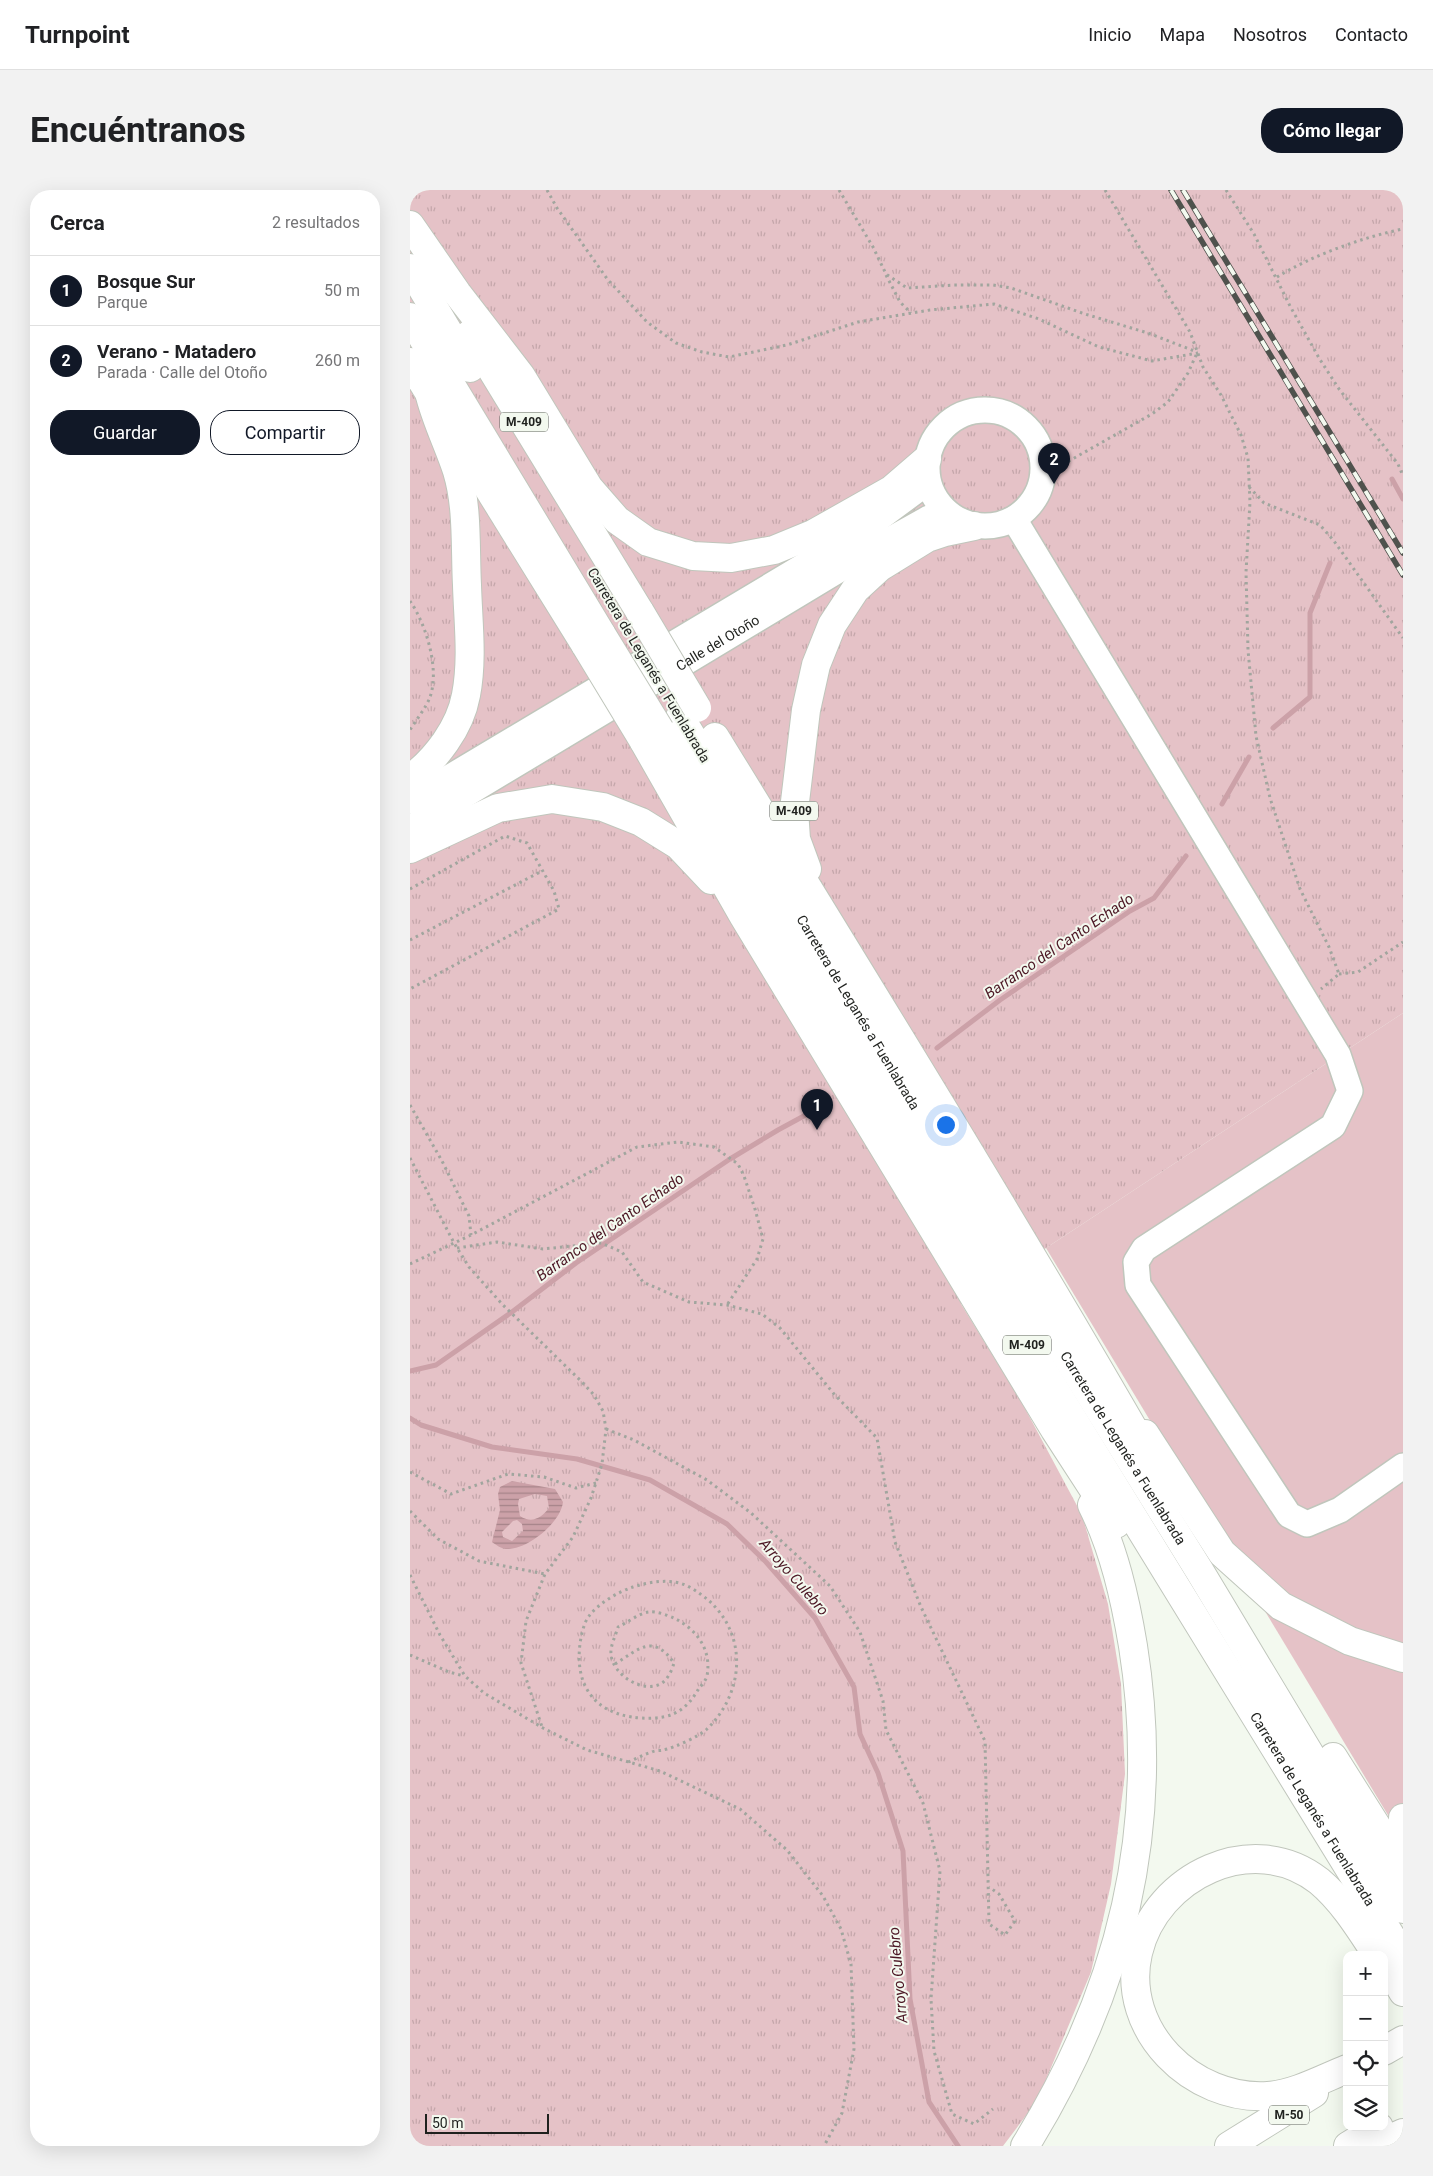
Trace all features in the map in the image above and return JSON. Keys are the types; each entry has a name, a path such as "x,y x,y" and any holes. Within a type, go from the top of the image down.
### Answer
{"highway":[{"name":"M-409","path":"410,225 457,293 521,376 589,488 616,520 648,542 702,557 731,558 774,550 813,534 927,470"},
{"name":"M-409","path":"410,230 463,322 613,629"},
{"name":"Carretera de Leganés a Fuenlabrada","path":"410,268 613,629 670,724 1199,1570 1403,1908"},
{"name":"M-409","path":"410,317 613,629 670,724 962,1139"},
{"name":"M-409","path":"410,362 430,396 613,629"},
{"name":"M-409","path":"410,778 438,754 458,720 466,696 470,664 463,503 457,472 438,425 430,396"},
{"name":"M-409","path":"963,522 945,532 928,538 880,567 855,590 832,625 816,664 806,710 794,810 796,839 804,864 962,1139 1068,1314 1212,1563 1403,1868"},
{"name":"M-409","path":"670,724 744,917 1055,1430 1260,1752 1380,1951"},
{"name":"Carretera de Leganés a Fuenlabrada","path":"670,724 825,1003 1023,1338 1403,1956"},
{"name":"M-409","path":"410,849 498,808 552,799 603,807 642,822 678,845 744,917"},
{"path":"1068,1314 1222,1553 1281,1606 1350,1641 1403,1658"},
{"path":"1025,2146 1065,2078 1082,2042 1118,1944 1136,1852 1143,1756 1135,1661 1128,1612 1114,1559 1094,1509 1055,1430"},
{"path":"1403,1818 1403,1829"},
{"path":"1343,2072 1269,2096 1234,2093 1203,2083 1176,2065 1155,2041 1148,2027 1138,1995 1138,1954 1150,1922 1159,1906 1182,1883 1212,1867 1234,1861 1258,1860 1288,1865 1318,1881 1353,1918 1374,1951"},
{"path":"1388,1965 1403,1993"},
{"path":"1388,1971 1403,1993"},
{"path":"1388,2049 1403,2040"},
{"path":"1388,2062 1403,2054"},
{"path":"1230,2146 1343,2074"},
{"name":"M-50","path":"1230,2146 1343,2086"},
{"path":"1348,2146 1393,2130"},
{"path":"1374,2146 1393,2130"}],"street":[{"path":"987,409 1008,414 1020,421 1036,440 1043,468 1037,495 1014,519 992,526 963,522 936,501 927,470 941,430 962,414 987,409"},
{"name":"Calle del Otoño","path":"410,801 859,533 927,470"},
{"name":"Calle del Otoño","path":"410,828 870,551 929,518 963,522"},
{"path":"1014,519 1338,1055 1350,1091 1333,1126 1144,1249 1136,1262 1138,1285 1289,1515 1307,1524 1340,1510 1403,1466"}],"path":[{"path":"547,190 557,208 608,280 646,322 676,344 729,357 787,346 858,322 911,313 994,304 1039,319 1099,347 1152,361 1198,353"},
{"path":"839,190 873,247 900,302 911,313"},
{"path":"1105,190 1190,332 1203,367 1221,395 1241,435 1248,458 1249,487 1246,572 1248,650 1256,736 1270,798 1300,889 1329,947 1339,974"},
{"path":"1226,190 1254,234 1290,306 1319,358 1339,388 1398,464 1403,476"},
{"path":"1277,277 1293,267 1350,244 1403,229"},
{"path":"886,274 907,288 964,285 993,285 1011,288 1085,314 1148,333 1198,353"},
{"path":"1043,468 1068,461 1152,414 1168,402 1188,373 1198,353"},
{"path":"1249,487 1264,503 1320,525 1334,541 1403,638"},
{"path":"410,600 416,610 430,646 433,676 430,697 410,730"},
{"path":"410,889 505,836 527,843 554,892 558,909 410,988"},
{"path":"410,940 542,871"},
{"path":"1306,1002 1339,974 1358,972 1403,942"},
{"path":"410,1106 442,1161 469,1216 471,1235"},
{"path":"410,1264 471,1235 637,1147 678,1142 714,1147 738,1164 755,1209 763,1239 757,1259 727,1305"},
{"path":"410,1158 454,1243 469,1267 502,1304 594,1395 602,1411 606,1429 597,1481 591,1498 572,1537 545,1574 526,1621 521,1663 543,1728"},
{"path":"457,1248 497,1242 543,1249 600,1243 622,1252 644,1282 689,1302 727,1305 762,1314 780,1328 834,1394 877,1438 894,1542 921,1607 985,1741 989,1924 1004,1935 1015,1922 999,1894 989,1887"},
{"path":"606,1429 634,1440 707,1480 751,1513 830,1586 860,1632 883,1701 886,1730 923,1803 940,1871 931,1999 934,2051 943,2088 952,2114 974,2124 993,2108"},
{"path":"410,1472 451,1494 508,1474 544,1477 576,1488 597,1481"},
{"path":"410,1511 438,1539 479,1560 545,1574"},
{"path":"410,1575 440,1635 465,1676 484,1693 543,1728 587,1750 660,1771 740,1809 787,1850 823,1896 841,1929 851,1964 854,2049 842,2113 824,2146"},
{"path":"615,1664 649,1645 655,1645 667,1654 674,1663 671,1672 662,1683 650,1686 634,1683 619,1674 615,1664 611,1654 618,1627 648,1612 668,1615 695,1631 704,1644 707,1677 692,1701 672,1714 642,1718 618,1715 604,1709 588,1694 580,1673 578,1659 581,1637 589,1616 610,1598 632,1587 658,1581 676,1582 696,1590 717,1608 732,1629 737,1660 731,1698 721,1713 706,1730 697,1736 665,1750 654,1751 628,1762"},
{"path":"410,1655 449,1672 465,1676"}],"green space":[{"path":"410,190 1403,190 1403,1013 961,1304 1021,1401 1082,1515 1108,1604 1121,1684 1125,1774 1111,1884 1091,1972 1037,2101 1003,2146 410,2146"},
{"path":"1403,1013 1403,1840 1046,1248"}],"shaded area":[{"path":"512,1481 555,1489 563,1502 561,1510 550,1526 533,1540 515,1548 506,1549 497,1546 492,1542 500,1510 498,1494 500,1487","holes":["535,1494 547,1496 549,1508 543,1515 536,1519 528,1520 520,1516 519,1499","517,1520 522,1524 523,1531 512,1541 503,1537 502,1532 513,1521"]}],"waterway":[{"name":"Barranco del Canto Echado","path":"1392,479 1403,499"},
{"name":"Barranco del Canto Echado","path":"1273,728 1310,697 1310,613 1330,563"},
{"name":"Barranco del Canto Echado","path":"1222,804 1249,757"},
{"name":"Barranco del Canto Echado","path":"937,1048 1000,1000 1130,911 1154,898 1186,856"},
{"name":"Barranco del Canto Echado","path":"410,1371 436,1365 512,1312 576,1263 730,1159 826,1104"},
{"name":"Arroyo Culebro","path":"410,1418 421,1425 492,1447 577,1459 650,1480 727,1524 766,1562 815,1618 854,1687 860,1734 878,1773 903,1851 910,1999 929,2102 958,2146"}],"railway":[{"path":"1171,190 1403,575"},
{"path":"1183,190 1403,553"}],"place":[{"name":"Verano - Matadero","path":"1054,484"},
{"name":"Bosque Sur","path":"817,1130"}]}
